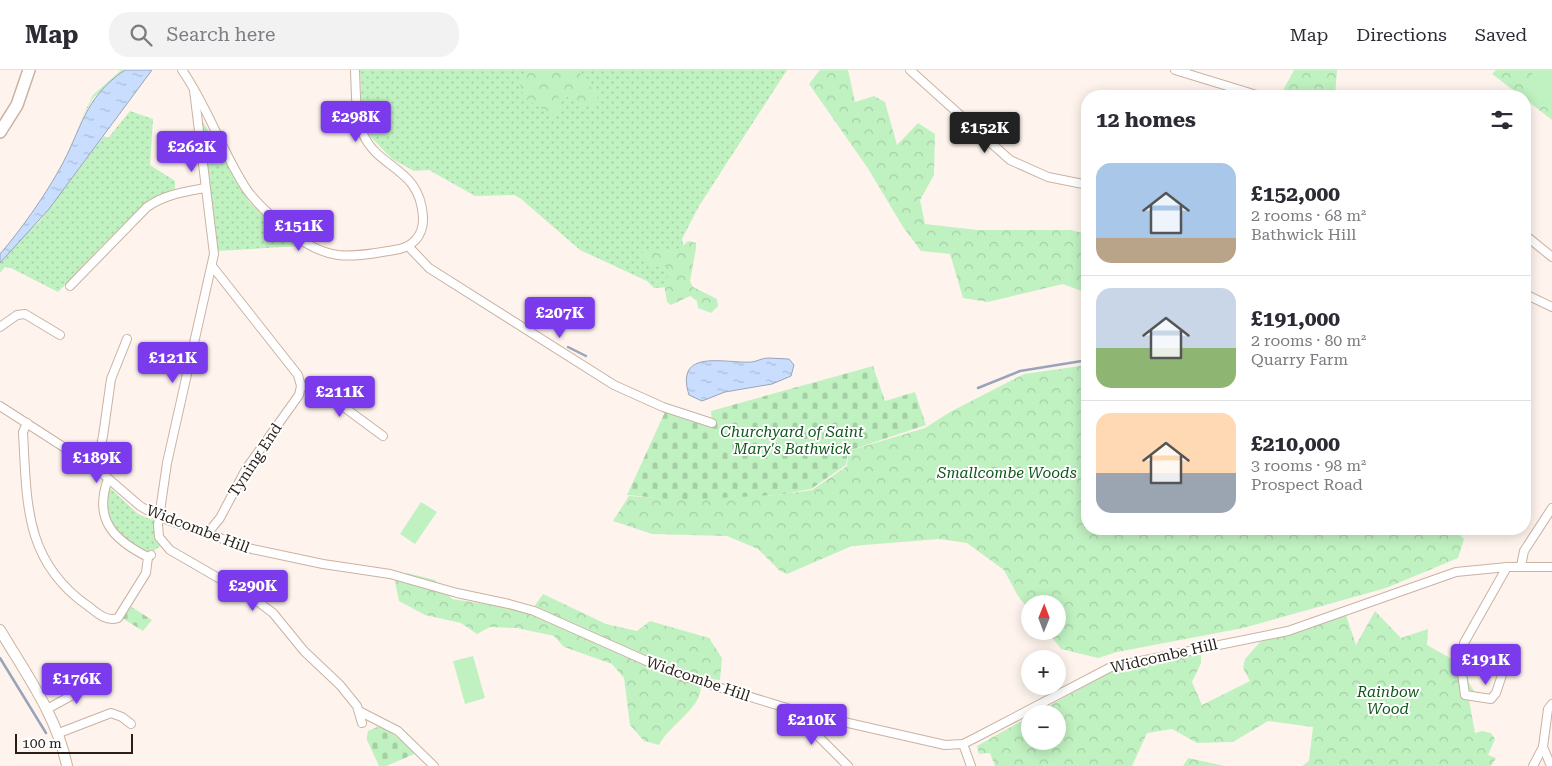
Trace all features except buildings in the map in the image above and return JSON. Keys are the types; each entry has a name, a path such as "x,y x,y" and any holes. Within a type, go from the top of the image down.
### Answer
{"highway":[{"path":"0,132 17,105 29,70"}],"main road":[{"path":"0,630 47,709 59,733 67,766"}],"street":[{"path":"182,70 248,191 264,210 294,236 316,249 340,255 381,252 408,246 414,242 423,226 421,204 416,189 409,178 371,146 364,134 358,116 355,70"},
{"path":"910,70 1010,160 1048,177 1081,184"},
{"path":"1175,70 1240,90"},
{"path":"194,90 214,254 167,463 159,517 159,537 170,550 253,598 273,613 304,651 340,685 359,711 362,723"},
{"path":"70,286 148,207 161,198 176,192 205,188"},
{"path":"1531,240 1552,258"},
{"path":"408,246 429,268 614,384 663,407 712,423"},
{"path":"212,266 298,375 301,386 318,388 383,436"},
{"path":"1531,297 1552,306"},
{"path":"0,327 17,315 26,314 60,335"},
{"path":"96,468 103,436 111,379 127,339"},
{"name":"Tyning End","path":"207,534 220,518 246,469 298,395 301,386"},
{"name":"Widcombe Hill","path":"0,406 96,468 148,512 159,517 252,549 323,564 395,576 534,611 678,675 800,712 936,744 955,746 1111,666 1288,631 1456,572 1521,566 1552,566"},
{"path":"27,423 23,432 32,529 40,550 70,594 105,618 114,620 118,618 146,573 150,556 125,546 108,524 103,508 103,493 108,479"},
{"path":"1521,566 1524,551 1552,508"},
{"path":"1503,672 1496,693 1491,699 1465,695 1462,673 1464,643 1507,567"},
{"path":"47,709 98,681"},
{"path":"1533,766 1549,730 1548,709 1552,704"},
{"path":"359,711 398,732 434,766"},
{"path":"800,712 803,721 848,766"},
{"path":"59,733 111,713 122,717 131,724"},
{"path":"962,744 971,766"},
{"path":"1543,747 1551,766"}],"green space":[{"path":"121,70 125,70 93,98 78,126 93,95"},
{"path":"360,70 787,70 699,206 682,239 684,250 670,287 654,288 647,281 580,250 520,198 514,195 475,196 429,170 414,171 392,159 367,133 362,116"},
{"path":"527,70 577,70 598,96 596,106 582,107 563,94 557,95 561,109 553,115 524,98 520,84"},
{"path":"820,70 848,70 855,102 874,96 885,102 897,145 918,123 935,134 934,175 920,200 925,224 977,230 1071,230 1081,232 1081,291 1063,284 988,302 963,298 950,254 921,251 903,227 869,170 809,84"},
{"path":"1294,70 1337,70 1335,90 1283,90"},
{"path":"1496,70 1552,70 1552,120 1531,104 1531,90 1513,90 1492,74"},
{"path":"1534,70 1552,70 1552,110 1531,100 1531,90 1524,90"},
{"path":"130,111 153,119 150,165 175,181 175,189 160,196 129,219 58,292 11,268 5,267 0,273 0,263 20,238 39,222 104,136 108,138"},
{"path":"203,122 249,202 300,246 218,251 201,124"},
{"path":"688,241 696,243 690,281 693,287 717,299 718,306 711,313 698,308 697,301 690,296 671,305 667,302 664,284 670,272 668,267 654,266 642,254 643,249 667,251 678,249"},
{"name":"Churchyard of Saint Mary's Bathwick","path":"873,366 885,401 915,392 926,425 848,451 846,465 811,489 778,495 680,500 627,495 665,412 709,427 712,423 711,411"},
{"name":"Smallcombe Woods","path":"1081,366 1081,535 1460,535 1464,539 1458,558 1386,588 1243,628 1117,652 1098,658 1061,649 1054,640 1066,640 1066,595 1021,595 1021,600 1004,570 967,543 939,539 852,546 787,574 780,571 758,549 727,536 652,534 613,521 629,496 681,499 778,495 812,490 847,466 848,451 925,428 950,412 1024,374"},
{"path":"109,487 138,514 155,521 155,535 160,546 151,553 131,546 116,529 107,508"},
{"path":"421,502 437,512 415,544 400,534"},
{"path":"407,573 435,580 452,599 531,611 543,594 606,624 637,631 650,621 709,638 722,658 720,680 701,678 700,691 693,707 668,732 659,745 644,741 630,725 624,678 612,664 564,647 554,636 517,628 490,627 477,634 461,623 425,615 399,601 395,582"},
{"path":"130,606 152,620 143,631 122,618"},
{"name":"Rainbow Wood","path":"1375,611 1401,638 1428,629 1427,645 1466,667 1468,681 1474,691 1469,700 1475,733 1482,731 1491,733 1495,739 1488,755 1496,758 1491,766 1302,766 1309,761 1313,727 1268,721 1233,742 1197,743 1172,729 1147,733 1132,766 995,766 990,753 979,754 977,746 1021,721 1021,750 1066,750 1066,705 1051,705 1116,668 1201,649 1201,663 1192,682 1202,705 1250,681 1243,668 1245,659 1260,642 1346,615 1356,645"},
{"path":"473,656 485,698 465,704 453,661"},
{"path":"382,725 417,753 386,766 379,766 367,740 368,731"},
{"path":"1188,758 1225,766 1183,766"}],"water":[{"path":"125,70 152,70 49,209 0,263 0,254 31,214 59,170 92,103 111,81"},
{"path":"768,358 789,359 794,365 791,376 772,384 725,392 702,401 689,395 686,380 689,370 696,364 706,361 752,362"}],"waterway":[{"path":"568,347 586,356"},
{"path":"978,388 1020,371 1081,361"},
{"path":"0,658 46,733"}]}
